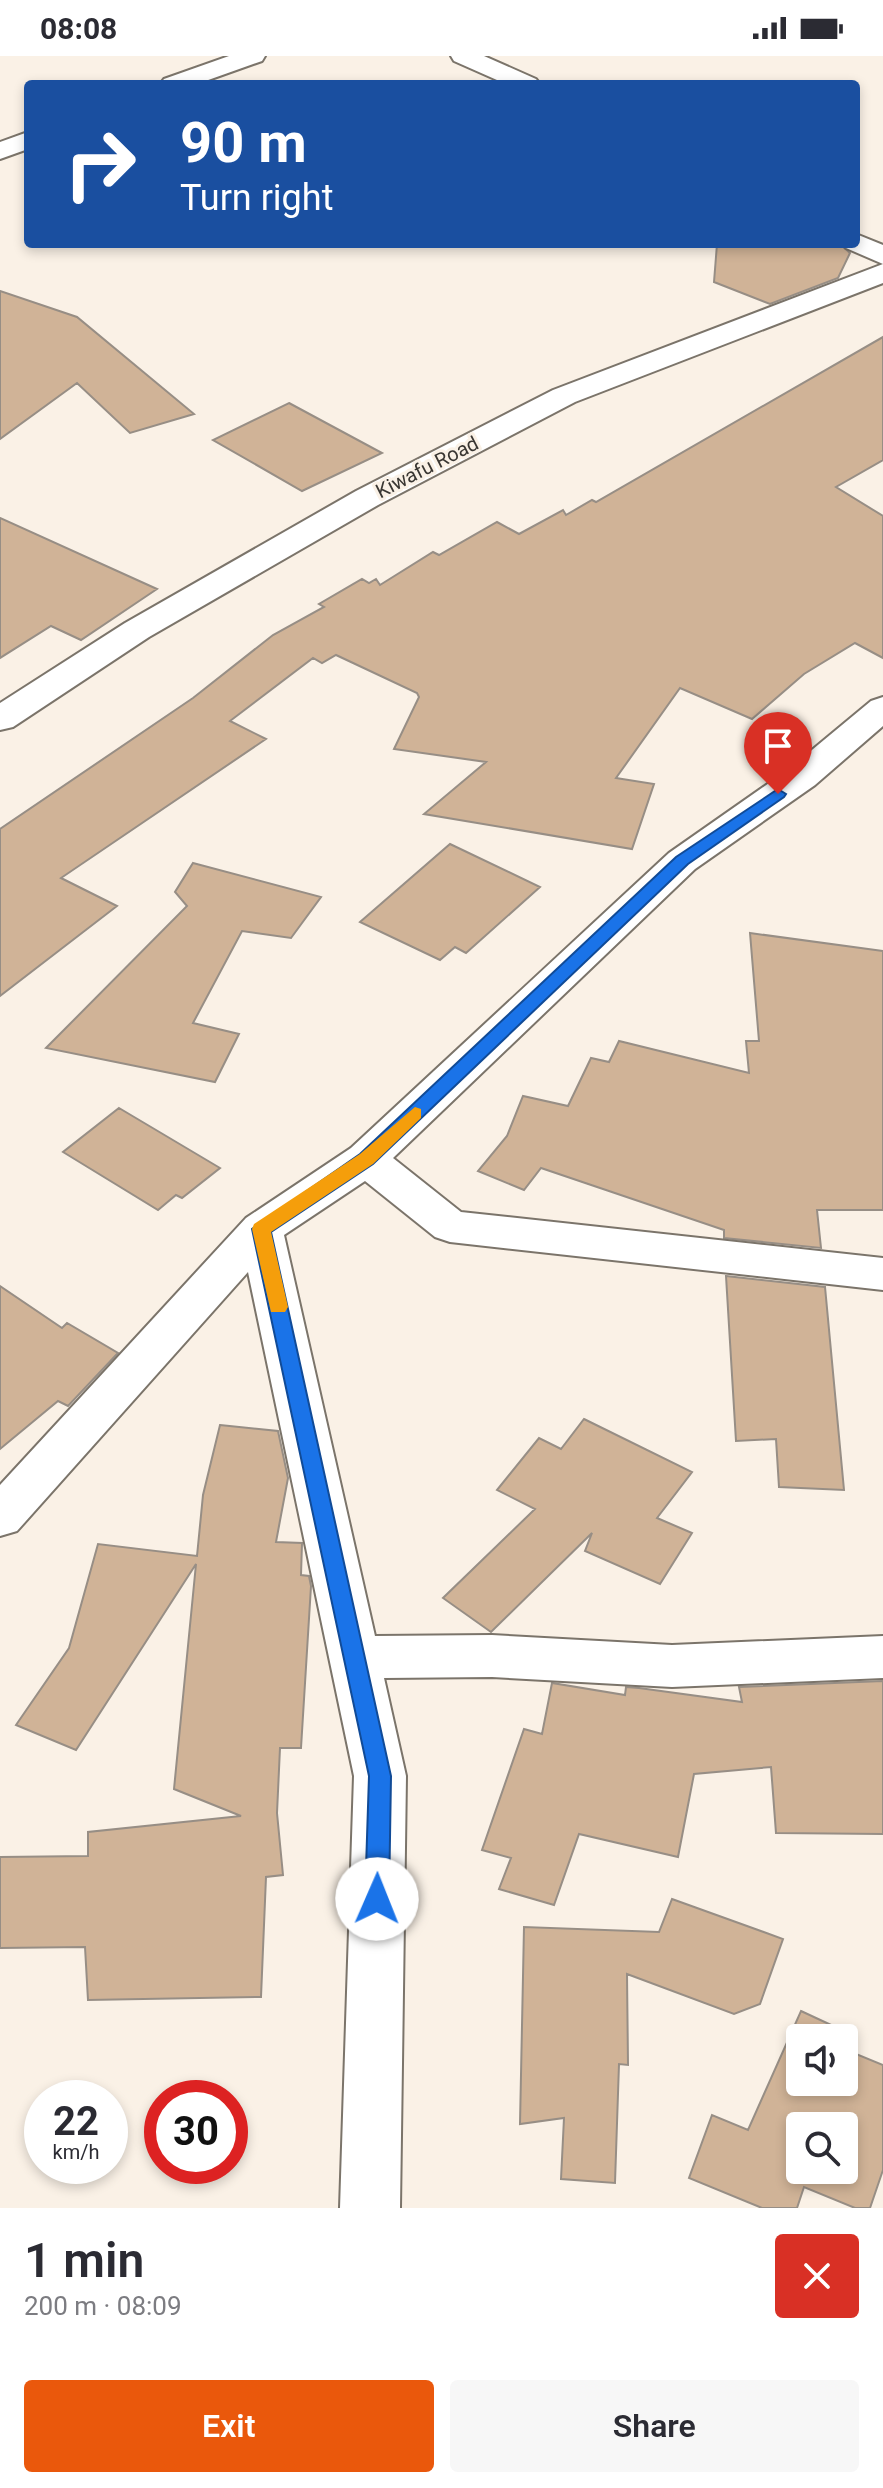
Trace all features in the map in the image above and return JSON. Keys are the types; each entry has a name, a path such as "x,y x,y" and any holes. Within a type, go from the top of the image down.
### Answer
{"street":[{"path":"463,56 518,80"},
{"path":"182,80 234,58"},
{"path":"0,151 24,142"},
{"path":"860,244 883,256"},
{"name":"Kiwafu Road","path":"0,719 150,622 367,498 564,396 883,273"},
{"path":"0,1517 261,1229 366,1159 682,861 802,777 883,708"},
{"path":"366,1159 450,1226 883,1274"},
{"path":"261,1229 357,1657 380,1776 370,2208"},
{"path":"357,1657 492,1656 672,1666 883,1657"}],"building":[{"path":"717,248 844,248 850,253 838,278 770,304 714,282"},
{"path":"0,291 77,317 194,414 130,433 77,383 0,439"},
{"path":"883,337 883,460 836,487 883,516 883,658 855,643 804,674 752,719 680,688 616,778 654,784 632,849 424,814 486,762 394,749 419,697 417,693 336,655 322,663 313,658 230,721 266,739 61,878 117,906 0,996 0,829 193,698 273,635 324,607 319,604 362,579 369,583 376,579 380,585 433,552 439,555 497,522 519,534 563,510 566,515 592,500 596,502"},
{"path":"289,403 382,453 302,491 213,440"},
{"path":"0,518 157,589 81,640 51,626 0,658"},
{"path":"450,844 540,887 466,953 455,947 440,960 360,922"},
{"path":"193,863 321,897 291,938 242,931 193,1023 239,1034 215,1082 46,1048 187,906 175,892"},
{"path":"750,933 883,951 883,1210 817,1210 821,1248 724,1238 724,1230 541,1168 524,1190 478,1171 507,1136 523,1096 568,1106 591,1058 609,1062 619,1041 749,1073 746,1041 759,1041"},
{"path":"119,1108 220,1168 182,1198 176,1195 158,1210 63,1152"},
{"path":"726,1276 825,1287 844,1490 779,1487 776,1439 736,1441"},
{"path":"0,1286 62,1328 67,1323 118,1353 68,1406 58,1401 0,1449"},
{"path":"584,1419 692,1472 657,1518 692,1533 660,1584 585,1551 592,1533 491,1632 443,1598 535,1509 497,1490 539,1438 561,1449"},
{"path":"220,1425 278,1431 288,1478 276,1542 302,1543 301,1575 309,1576 311,1586 301,1748 280,1748 277,1813 283,1875 266,1877 261,1997 88,2000 85,1947 0,1948 0,1857 88,1856 88,1832 241,1816 174,1789 196,1564 76,1750 16,1725 69,1648 98,1544 197,1556 203,1495"},
{"path":"883,1681 883,1834 776,1833 771,1767 694,1774 678,1857 579,1834 554,1905 499,1889 511,1858 482,1850 524,1729 542,1734 552,1683 625,1695 626,1687 742,1702 739,1687"},
{"path":"672,1899 783,1939 760,2004 734,2014 627,1974 628,2065 619,2064 615,2183 561,2179 564,2118 520,2124 524,1927 659,1932"},
{"path":"801,2011 829,2024 795,2024"},
{"path":"786,2045 786,2096 858,2096 858,2055 883,2065 883,2170 870,2208 855,2208 804,2187 797,2208 762,2208 689,2178 712,2115 748,2130"}],"slow traffic":[{"path":"278,1307 261,1229 366,1159 415,1113"}],"route":[{"path":"377,1899 380,1776 357,1657 261,1229 366,1159 682,861 778,794"}]}
